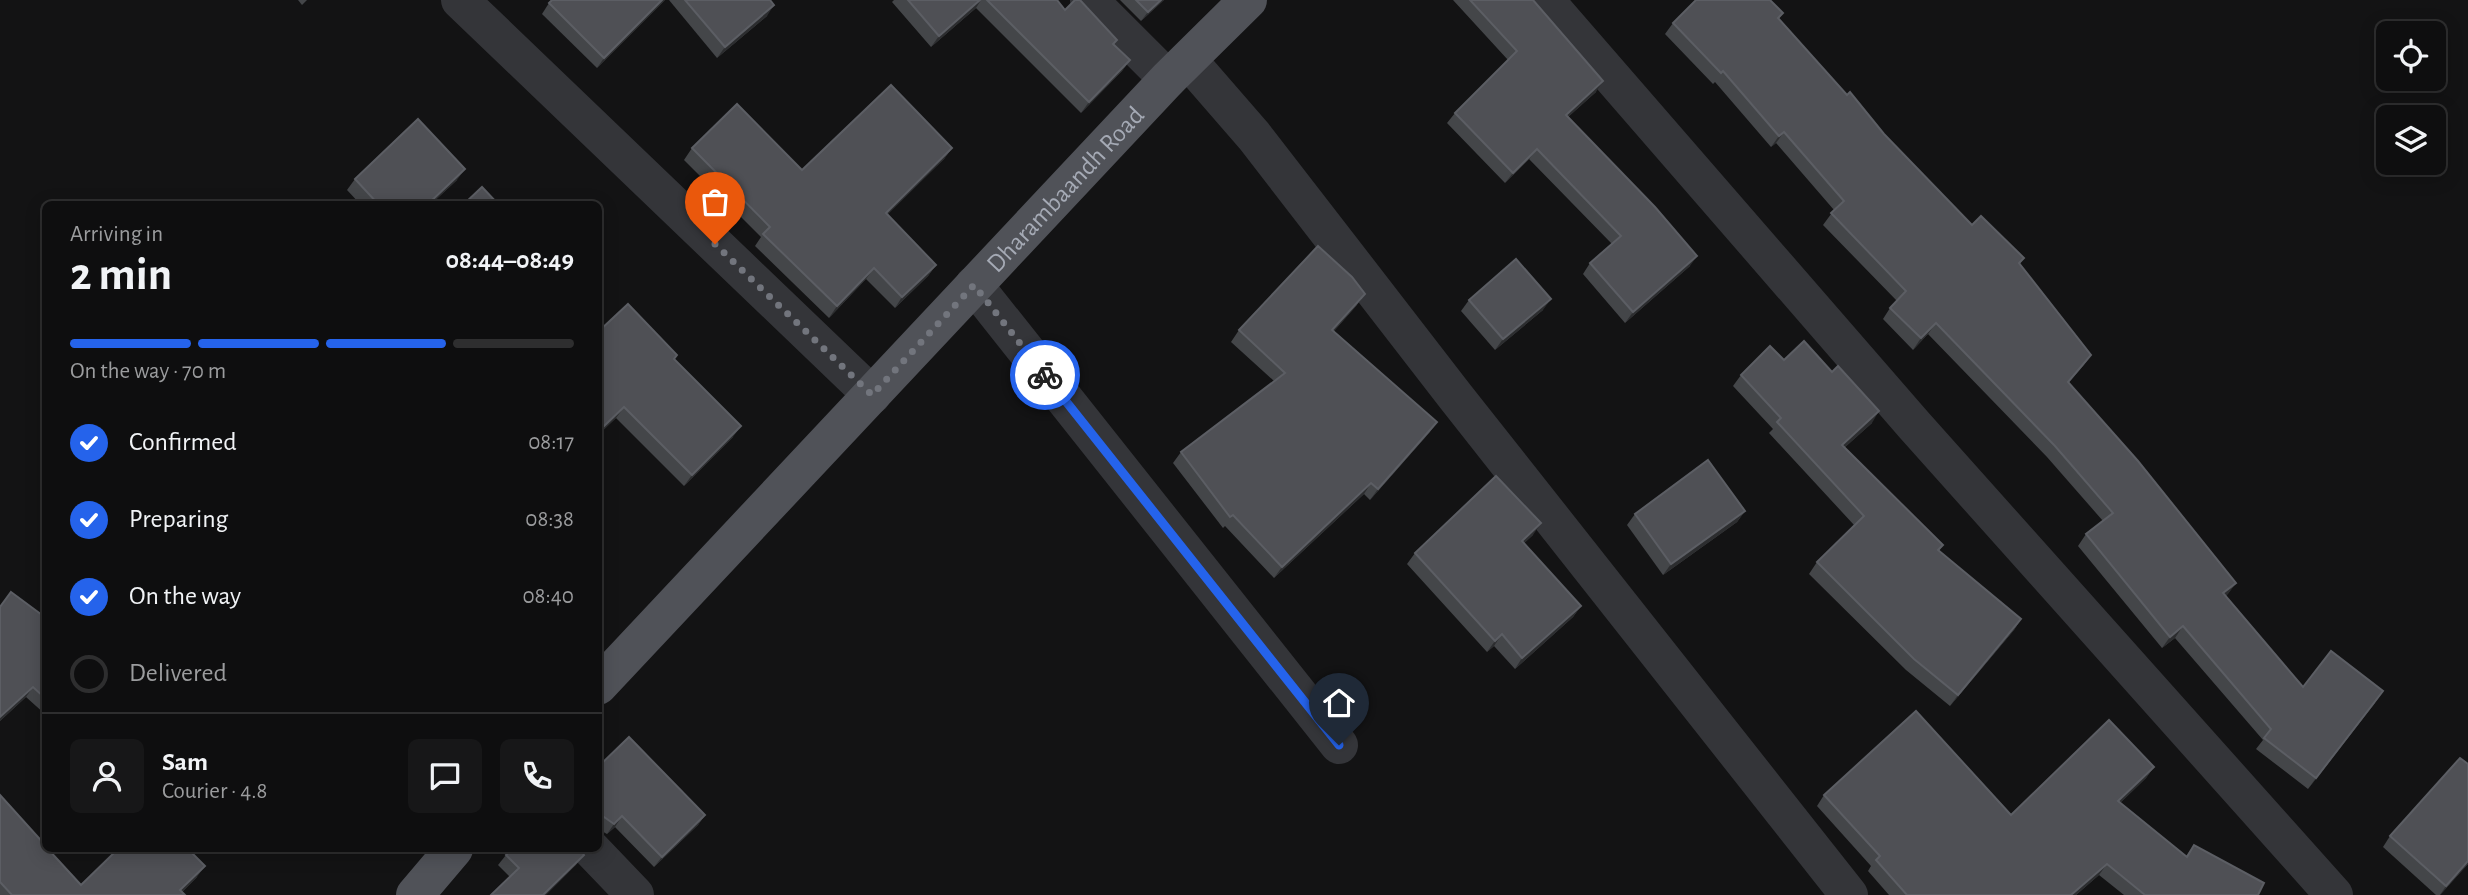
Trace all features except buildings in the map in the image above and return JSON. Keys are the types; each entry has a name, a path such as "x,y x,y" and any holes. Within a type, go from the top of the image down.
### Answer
{"main road":[{"name":"Dharambaandh Road","path":"602,682 1178,69 1248,0"},
{"path":"415,895 451,852"}],"street":[{"path":"460,0 872,395"},
{"path":"1089,0 1178,69 1254,136 1455,396 1849,895"},
{"path":"1545,0 1923,436 2334,895"},
{"path":"974,285 1339,745"},
{"path":"594,852 635,895"}],"way so far":[{"path":"715,244 872,395 974,285 1045,375"}],"route":[{"path":"1045,375 1339,745"}]}
